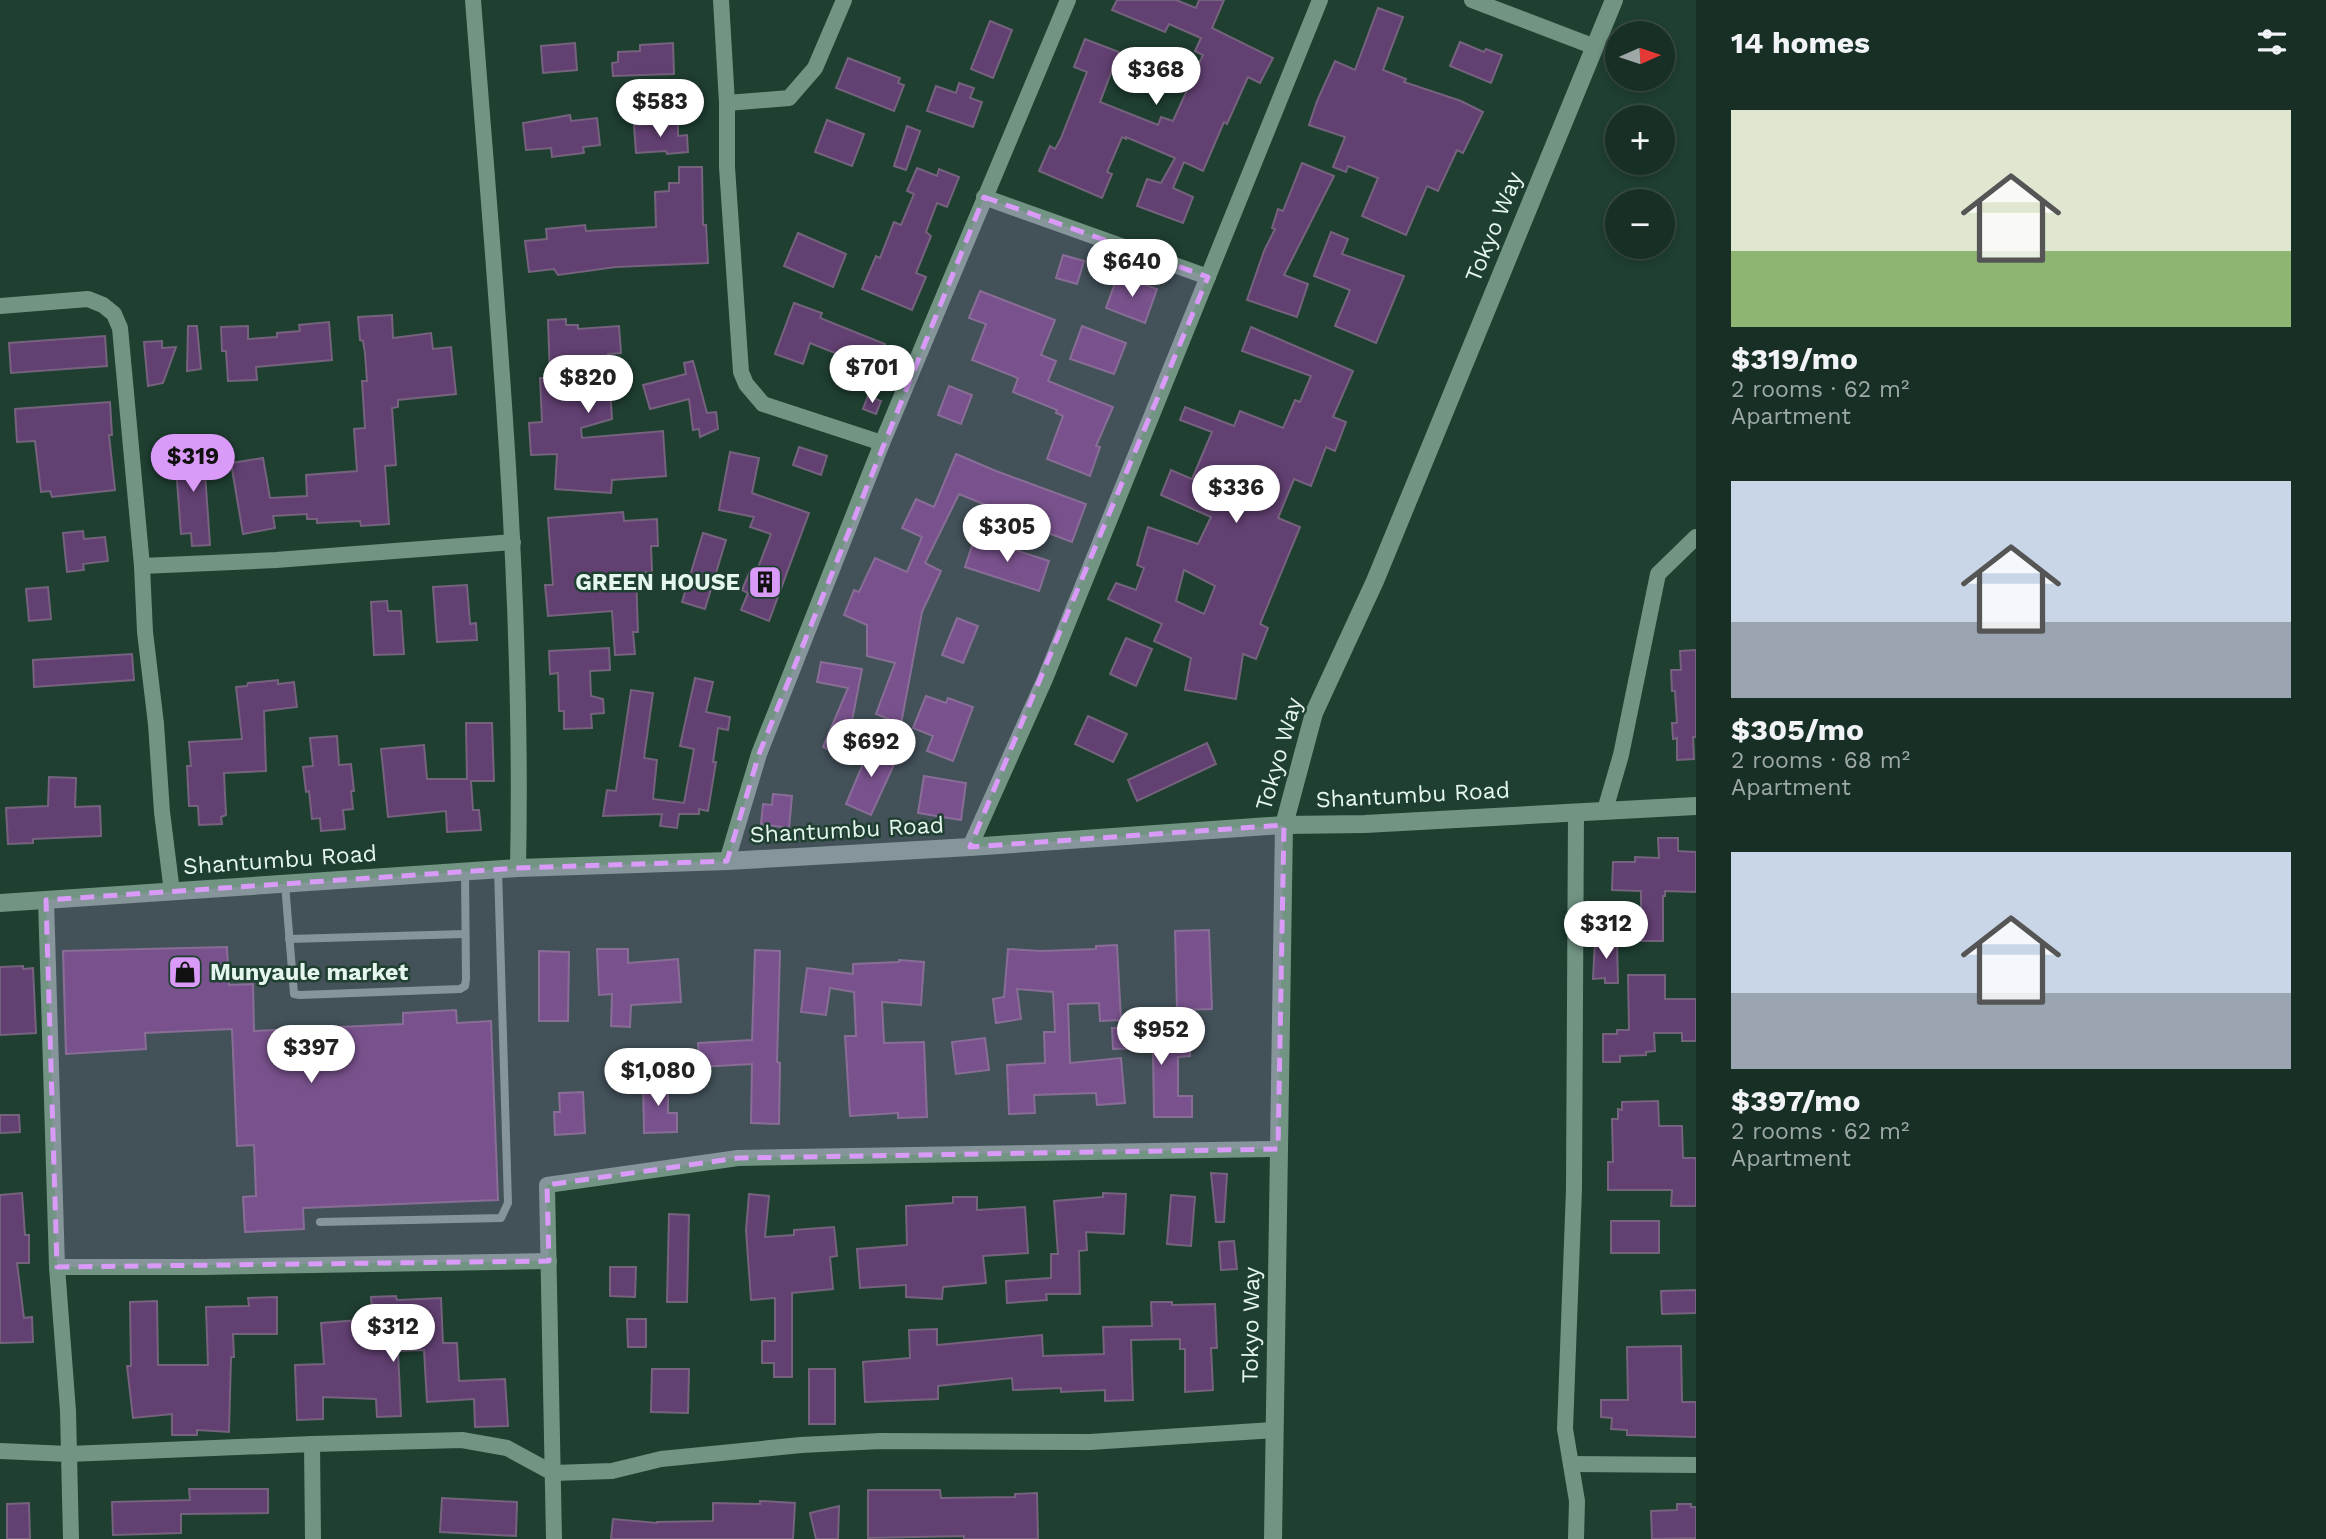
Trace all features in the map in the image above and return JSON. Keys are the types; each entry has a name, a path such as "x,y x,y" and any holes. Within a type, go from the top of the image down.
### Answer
{"street":[{"path":"473,0 513,542 520,792 518,868"},
{"path":"721,0 727,103 727,167 741,372 746,384 763,404 883,443"},
{"path":"727,103 789,98 815,68 844,0"},
{"path":"727,862 758,754 883,443 1068,0"},
{"path":"970,847 1045,679 1320,0"},
{"path":"1472,0 1595,47"},
{"name":"Tokyo Way","path":"1273,1539 1284,825 1314,712 1375,581 1614,0"},
{"path":"984,198 1208,277"},
{"path":"0,306 88,299 103,305 114,314 120,328 142,566 145,632 172,892"},
{"path":"1605,810 1621,755 1658,575 1696,537"},
{"path":"142,566 276,560 513,542"},
{"name":"Shantumbu Road","path":"0,903 498,869 727,862 1284,825 1365,824 1696,806"},
{"path":"1576,812 1574,1189 1565,1429 1577,1501 1576,1539"},
{"path":"46,900 57,1267 69,1454 71,1539"},
{"path":"554,1539 547,1185 738,1158 1278,1149"},
{"path":"57,1267 549,1261"},
{"path":"0,1451 69,1454 462,1440 506,1448 553,1474 597,1472 661,1459 814,1445 881,1441 1090,1443 1274,1430"},
{"path":"312,1444 313,1539"},
{"path":"1571,1464 1696,1465"}],"lane":[{"path":"320,1222 501,1218 508,1203 498,869"},
{"path":"285,884 293,994 460,989 466,979 465,871"},
{"path":"289,939 465,934"}],"highlighted area":[{"path":"984,197 1208,277 970,847 1284,825 1278,1149 738,1158 547,1185 549,1261 57,1267 46,900 518,868 727,861 759,754"}],"building":[{"path":"1117,0 1176,0 1196,8 1199,0 1224,0 1212,28 1273,58 1260,83 1248,77 1227,124 1224,122 1203,171 1184,162 1173,188 1193,197 1183,223 1137,206 1147,179 1161,183 1175,158 1126,137 1122,137 1107,172 1112,174 1102,198 1039,171 1050,146 1055,149 1061,138 1087,72 1074,67 1085,39 1119,52 1100,102 1158,125 1161,117 1173,121 1203,55 1195,51 1201,38 1169,24 1165,32 1112,10"},
{"path":"1378,8 1403,17 1383,70 1406,79 1404,82 1461,101 1483,112 1463,153 1457,150 1438,191 1427,186 1406,235 1362,216 1378,178 1348,166 1346,172 1333,167 1345,137 1309,125 1335,61 1355,70"},
{"path":"990,21 1012,30 993,78 971,69"},
{"path":"1460,42 1484,52 1486,49 1502,55 1491,83 1450,66"},
{"path":"575,43 577,70 543,73 541,46"},
{"path":"673,43 674,74 613,76 612,63 618,62 618,52 640,51 640,45"},
{"path":"848,58 900,78 898,83 904,85 894,111 836,88"},
{"path":"959,83 974,88 970,98 982,102 973,127 927,111 936,86 956,93"},
{"path":"570,115 571,121 597,118 600,145 583,147 584,153 552,157 551,148 526,150 523,123"},
{"path":"827,120 864,134 852,166 815,152"},
{"path":"678,123 678,136 687,135 688,152 636,153 634,125"},
{"path":"907,126 920,131 906,170 894,166"},
{"path":"1302,163 1334,176 1284,275 1308,284 1297,317 1247,300 1264,251 1275,229 1272,228 1278,209 1283,211"},
{"path":"679,167 702,167 703,225 706,225 708,263 616,267 558,275 554,269 529,272 525,241 547,239 546,229 585,225 586,231 656,227 655,192 669,191 669,183 679,183"},
{"path":"917,168 937,176 939,169 959,177 947,207 937,203 926,232 931,236 916,273 926,277 912,310 862,289 876,256 880,258 894,222 901,225 914,194 907,191"},
{"path":"1331,232 1348,239 1342,254 1404,276 1376,343 1335,326 1350,290 1314,276"},
{"path":"798,233 846,254 833,287 784,266"},
{"path":"1063,255 1084,261 1077,284 1056,278"},
{"path":"1118,275 1157,289 1145,323 1106,308"},
{"path":"980,291 1055,320 1041,355 1056,361 1048,381 1113,407 1096,446 1100,447 1090,476 1047,459 1063,416 1056,413 1057,410 1013,392 1018,378 972,360 986,324 969,318"},
{"path":"794,303 822,313 820,318 885,344 875,369 810,343 803,364 775,354"},
{"path":"392,315 393,338 431,333 433,349 451,347 456,394 398,400 398,407 392,408 396,465 385,466 389,524 361,526 360,521 317,523 317,519 307,519 307,514 273,516 275,528 243,534 231,463 263,458 270,498 307,496 306,475 357,471 354,429 365,428 362,381 367,381 358,317"},
{"path":"566,319 566,325 578,325 578,329 619,326 621,353 608,354 612,419 581,428 582,438 663,431 666,476 612,480 611,493 555,489 557,454 531,455 529,423 542,422 540,378 550,378 548,320"},
{"path":"329,322 332,360 256,367 257,380 228,381 221,327 248,326 248,339 277,337 277,333 300,331 299,325"},
{"path":"188,326 197,326 201,369 187,371"},
{"path":"1082,326 1126,343 1114,374 1070,359"},
{"path":"1251,327 1353,371 1333,417 1346,422 1335,451 1326,447 1311,486 1294,479 1278,518 1300,527 1260,624 1268,628 1256,659 1243,654 1236,699 1185,690 1191,658 1154,641 1162,624 1108,599 1116,583 1136,590 1144,568 1137,565 1148,527 1198,544 1211,517 1161,495 1171,470 1192,479 1212,432 1180,420 1185,407 1234,426 1240,411 1283,428 1295,400 1300,402 1311,376 1242,351","holes":["1184,570 1215,586 1204,614 1176,601"]},
{"path":"105,336 107,366 11,373 9,343"},
{"path":"162,341 162,348 176,347 163,383 148,386 144,342"},
{"path":"693,361 707,413 716,412 718,429 700,437 699,429 693,430 689,399 650,409 643,385 686,374 684,363"},
{"path":"949,386 972,395 961,424 938,415"},
{"path":"868,396 881,401 876,414 863,409"},
{"path":"110,402 112,435 109,435 115,490 52,497 50,491 41,492 35,441 17,442 15,409"},
{"path":"203,444 210,545 192,546 191,533 181,534 175,455 183,455 182,446"},
{"path":"799,447 827,456 821,475 793,465"},
{"path":"730,452 759,458 752,493 809,513 769,621 741,610 748,593 742,590 750,571 756,573 771,534 750,527 754,517 719,510"},
{"path":"956,454 1086,504 1072,542 997,514 998,510 959,494 925,563 941,571 922,612 901,724 876,714 895,663 867,656 867,625 844,615 854,590 859,592 875,558 907,572 922,537 902,528 916,499 934,507"},
{"path":"623,512 624,521 657,519 658,546 651,546 652,572 636,573 638,632 633,632 635,654 615,655 612,611 548,616 545,585 553,585 548,518"},
{"path":"83,531 84,539 105,537 108,561 83,564 84,570 67,572 63,533"},
{"path":"703,533 726,540 705,609 682,602"},
{"path":"975,537 1049,561 1039,591 965,567"},
{"path":"467,585 470,624 476,623 477,640 437,642 433,587"},
{"path":"48,587 51,619 29,621 26,589"},
{"path":"387,601 388,611 401,611 404,654 374,655 371,602"},
{"path":"957,618 978,626 963,663 942,655"},
{"path":"1126,638 1152,649 1136,686 1110,674"},
{"path":"609,648 610,670 590,671 591,696 603,699 604,713 591,714 592,728 564,729 564,711 559,711 558,673 550,674 549,651"},
{"path":"1696,650 1694,759 1677,760 1677,738 1673,739 1672,723 1677,723 1675,691 1672,691 1671,670 1681,670 1680,651"},
{"path":"132,654 134,680 34,687 33,660"},
{"path":"821,662 862,669 845,757 823,747 848,688 817,682"},
{"path":"695,678 713,682 706,712 730,717 728,730 718,728 708,811 699,809 699,814 679,814 677,828 660,826 662,814 603,816 607,790 616,791 631,690 653,693 644,758 657,760 653,799 684,803 694,749 680,746"},
{"path":"278,680 278,684 294,682 297,707 264,711 266,771 224,773 226,815 221,817 222,824 199,825 198,806 189,806 189,742 242,739 236,687"},
{"path":"926,696 946,703 948,698 973,707 953,761 927,751 933,736 913,728"},
{"path":"1088,716 1127,734 1113,762 1075,744"},
{"path":"466,723 492,723 494,781 471,781 473,810 479,810 481,830 447,832 446,811 388,817 381,749 424,745 427,779 467,779"},
{"path":"337,736 339,765 351,764 353,809 343,810 345,829 321,831 320,818 312,819 303,767 313,766 310,738"},
{"path":"865,743 897,758 871,815 846,804 863,764 857,762"},
{"path":"1207,743 1216,764 1137,801 1128,780"},
{"path":"924,776 966,783 961,820 918,813"},
{"path":"49,777 76,778 75,807 100,806 101,836 33,839 33,843 8,844 6,808 48,806"},
{"path":"773,794 792,796 789,828 761,824 763,804 772,805"},
{"path":"1658,838 1678,838 1678,851 1696,852 1696,892 1665,891 1663,941 1619,941 1619,923 1641,922 1641,891 1612,890 1613,862 1635,862 1635,857 1659,858"},
{"path":"1209,930 1212,1009 1177,1010 1175,931"},
{"path":"1595,940 1617,940 1618,983 1605,983 1605,978 1593,979"},
{"path":"1117,945 1121,1020 1100,1021 1099,1003 1068,1004 1070,1063 1121,1058 1125,1103 1097,1105 1096,1093 1034,1095 1035,1113 1009,1114 1007,1065 1045,1063 1044,1032 1055,1032 1053,992 1017,989 1021,1019 996,1023 993,999 1004,997 1008,949 1096,949 1096,946"},
{"path":"227,947 229,985 253,984 254,1031 403,1024 403,1013 456,1010 457,1023 491,1021 498,1200 303,1208 304,1229 245,1232 243,1197 256,1196 254,1145 237,1146 232,1029 145,1033 146,1049 66,1054 63,951"},
{"path":"597,949 628,949 628,963 678,959 681,1002 631,1005 630,1027 611,1026 612,994 599,995"},
{"path":"755,950 780,951 777,1062 780,1063 779,1124 751,1123 752,1064 700,1067 698,1043 752,1040"},
{"path":"539,951 569,952 568,1021 539,1021"},
{"path":"899,960 924,962 921,1005 882,1002 884,1043 924,1042 927,1117 898,1118 898,1113 850,1116 845,1036 856,1036 854,992 830,988 826,1015 801,1012 807,968 853,974 853,964"},
{"path":"23,966 23,969 33,968 36,1033 0,1035 0,967"},
{"path":"1628,975 1665,975 1665,999 1696,999 1696,1041 1682,1041 1682,1033 1654,1033 1655,1051 1646,1052 1646,1055 1620,1056 1620,1062 1603,1062 1603,1034 1617,1034 1617,1030 1629,1030"},
{"path":"1139,1027 1139,1033 1190,1033 1190,1056 1178,1057 1178,1096 1192,1096 1192,1117 1154,1117 1153,1048 1113,1049 1112,1028"},
{"path":"985,1038 989,1070 956,1074 952,1042"},
{"path":"668,1080 668,1113 677,1113 677,1132 644,1133 643,1081"},
{"path":"583,1092 585,1133 555,1135 554,1112 560,1112 559,1093"},
{"path":"1658,1101 1659,1126 1682,1126 1683,1158 1696,1158 1696,1206 1671,1206 1672,1190 1608,1190 1608,1162 1613,1162 1612,1119 1618,1119 1618,1109 1622,1110 1622,1102"},
{"path":"0,1115 19,1115 20,1132 0,1133"},
{"path":"1211,1173 1227,1174 1224,1222 1216,1222"},
{"path":"22,1193 25,1235 29,1235 29,1263 17,1263 24,1318 32,1317 33,1342 0,1343 0,1195"},
{"path":"1103,1193 1126,1194 1124,1234 1086,1232 1087,1250 1079,1251 1080,1294 1046,1294 1047,1300 1007,1303 1006,1281 1051,1278 1051,1254 1058,1254 1054,1201 1103,1197"},
{"path":"749,1194 769,1196 765,1237 794,1235 794,1230 834,1227 837,1256 830,1257 833,1289 792,1293 792,1377 774,1377 774,1363 762,1363 762,1341 775,1341 775,1298 751,1300 746,1230"},
{"path":"1171,1195 1195,1197 1191,1246 1167,1244"},
{"path":"953,1197 977,1197 977,1210 1025,1207 1028,1253 983,1256 986,1283 943,1287 942,1299 906,1297 906,1285 860,1288 857,1249 907,1245 906,1206 953,1203"},
{"path":"669,1214 689,1215 687,1302 667,1302"},
{"path":"1611,1221 1659,1221 1659,1253 1611,1253"},
{"path":"1234,1241 1237,1269 1221,1270 1219,1242"},
{"path":"610,1267 636,1267 635,1297 610,1296"},
{"path":"1696,1290 1696,1313 1662,1314 1661,1291"},
{"path":"396,1296 397,1300 441,1298 443,1343 457,1343 459,1381 505,1379 508,1426 475,1427 474,1399 427,1402 424,1350 398,1351 401,1416 377,1417 376,1399 323,1397 323,1419 297,1420 295,1365 324,1364 321,1323 373,1319 371,1297"},
{"path":"277,1297 277,1334 233,1334 229,1432 197,1430 197,1435 172,1435 172,1414 133,1418 127,1366 131,1366 130,1302 157,1301 158,1365 208,1365 206,1307 249,1306 248,1298"},
{"path":"1151,1302 1172,1302 1172,1305 1215,1304 1217,1348 1211,1348 1213,1390 1185,1392 1185,1349 1180,1349 1180,1339 1131,1340 1133,1400 1105,1401 1105,1390 1013,1390 1012,1378 938,1386 938,1399 865,1402 863,1362 910,1358 909,1330 937,1329 937,1345 1042,1335 1043,1356 1104,1354 1103,1327 1152,1326"},
{"path":"627,1319 646,1319 646,1347 628,1347"},
{"path":"1681,1346 1682,1402 1696,1402 1696,1437 1627,1435 1627,1430 1611,1429 1612,1418 1601,1417 1601,1400 1628,1400 1627,1347"},
{"path":"652,1369 689,1369 688,1413 651,1412"},
{"path":"809,1369 835,1369 835,1424 809,1424"},
{"path":"189,1489 268,1489 268,1513 181,1514 181,1533 113,1535 112,1502 190,1500"},
{"path":"868,1490 940,1490 941,1498 1015,1497 1015,1494 1037,1493 1038,1539 964,1539 964,1536 868,1538"},
{"path":"442,1498 517,1502 516,1536 440,1532"},
{"path":"760,1501 795,1503 793,1539 611,1539 613,1519 657,1523 713,1521 713,1503 760,1504"},
{"path":"29,1503 30,1539 7,1539 7,1504"},
{"path":"1677,1504 1691,1504 1691,1507 1696,1507 1696,1538 1652,1539 1651,1511 1677,1510"},
{"path":"839,1506 838,1539 816,1539 810,1513"}],"place":[{"name":"GREEN HOUSE","path":"765,582"},
{"name":"Munyaule market","path":"185,972"}]}
